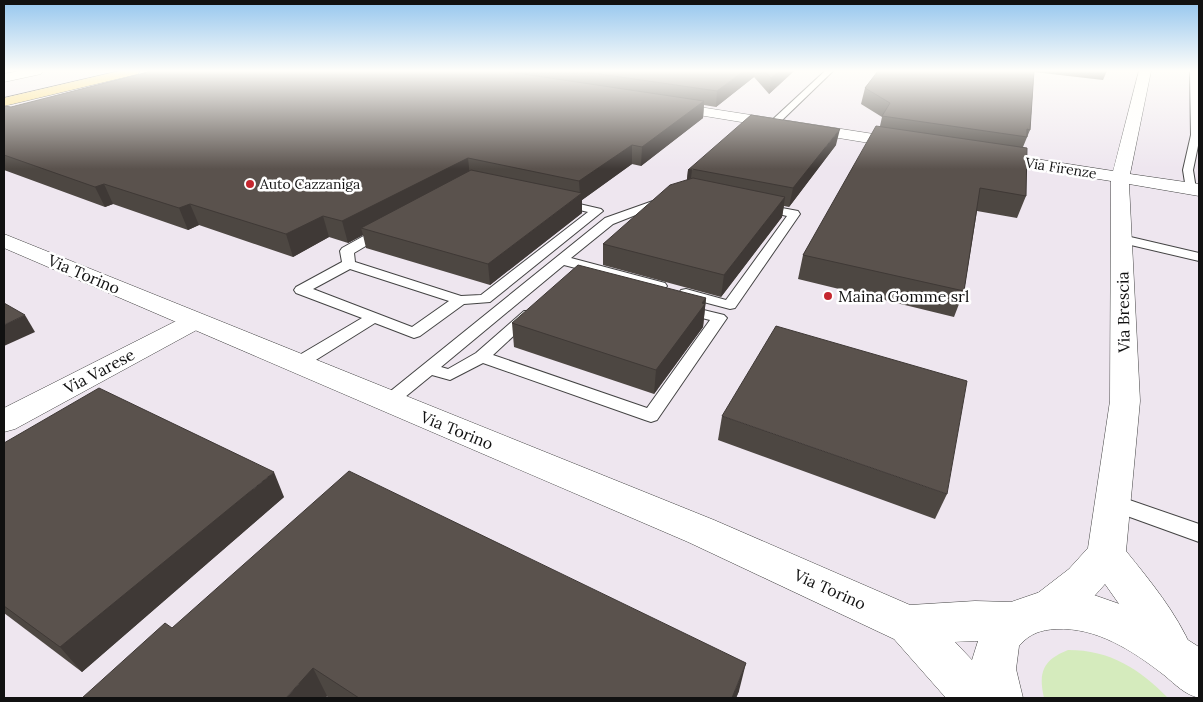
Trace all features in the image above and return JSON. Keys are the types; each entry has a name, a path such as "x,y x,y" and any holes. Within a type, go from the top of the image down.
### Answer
{"street":[{"path":"656,104 918,145"},
{"name":"Via Brescia","path":"1106,556 1125,401 1120,177 1137,104"},
{"name":"Via Firenze","path":"976,154 1195,189"},
{"name":"Via Torino","path":"4,240 388,402 701,531 909,625 963,682 983,698"},
{"name":"Via Varese","path":"4,421 195,321"},
{"path":"1000,698 994,672 994,652 1001,635 1083,581 1106,556 1144,605 1187,666"},
{"name":"Via Torino","path":"909,625 1031,616 1072,610 1098,615 1124,625 1154,641 1187,666"}],"lane":[{"path":"774,123 794,104"},
{"path":"1195,189 1188,170 1198,136 1196,104"},
{"path":"388,402 609,221 678,196"},
{"path":"460,300 414,333 301,290 349,264 460,300 485,299 597,212 549,200"},
{"path":"562,260 730,306 794,214 746,204"},
{"path":"349,264 347,251 397,223"},
{"path":"1122,239 1199,257"},
{"path":"429,369 450,375 482,357 540,304"},
{"path":"482,357 651,416 719,318 672,306"},
{"path":"297,364 373,318"},
{"path":"1112,502 1199,533"}],"shaded area":[{"path":"4,104 1199,104 1199,698 4,698"}],"green space":[{"path":"1068,650 1098,653 1123,663 1146,678 1168,698 1044,698 1042,674 1044,668 1053,658"}],"building":[{"path":"24,104 700,104 642,147 632,145 579,181 468,158 342,221 323,216 286,234 190,204 179,208 104,184 95,187 4,155 4,106 11,107"},
{"path":"890,104 1032,104 1030,130 1027,129 1027,137 882,116"},
{"path":"751,115 840,129 793,188 692,169 688,170"},
{"path":"876,126 1027,148 1026,196 980,188 964,291 803,255"},
{"path":"471,170 582,193 488,264 361,228"},
{"path":"693,178 785,197 724,275 603,244 670,185"},
{"path":"578,265 706,298 702,303 705,304 656,370 512,323"},
{"path":"4,303 25,315 4,325"},
{"path":"776,326 967,381 947,494 722,416"},
{"path":"99,388 274,472 60,647 4,606 4,443"},
{"path":"349,471 746,663 732,698 359,698 313,668 286,698 82,698 165,623 172,628"}],"place":[{"name":"Auto Cazzaniga","path":"250,184"},
{"name":"Maina Gomme srl","path":"828,296"}]}
